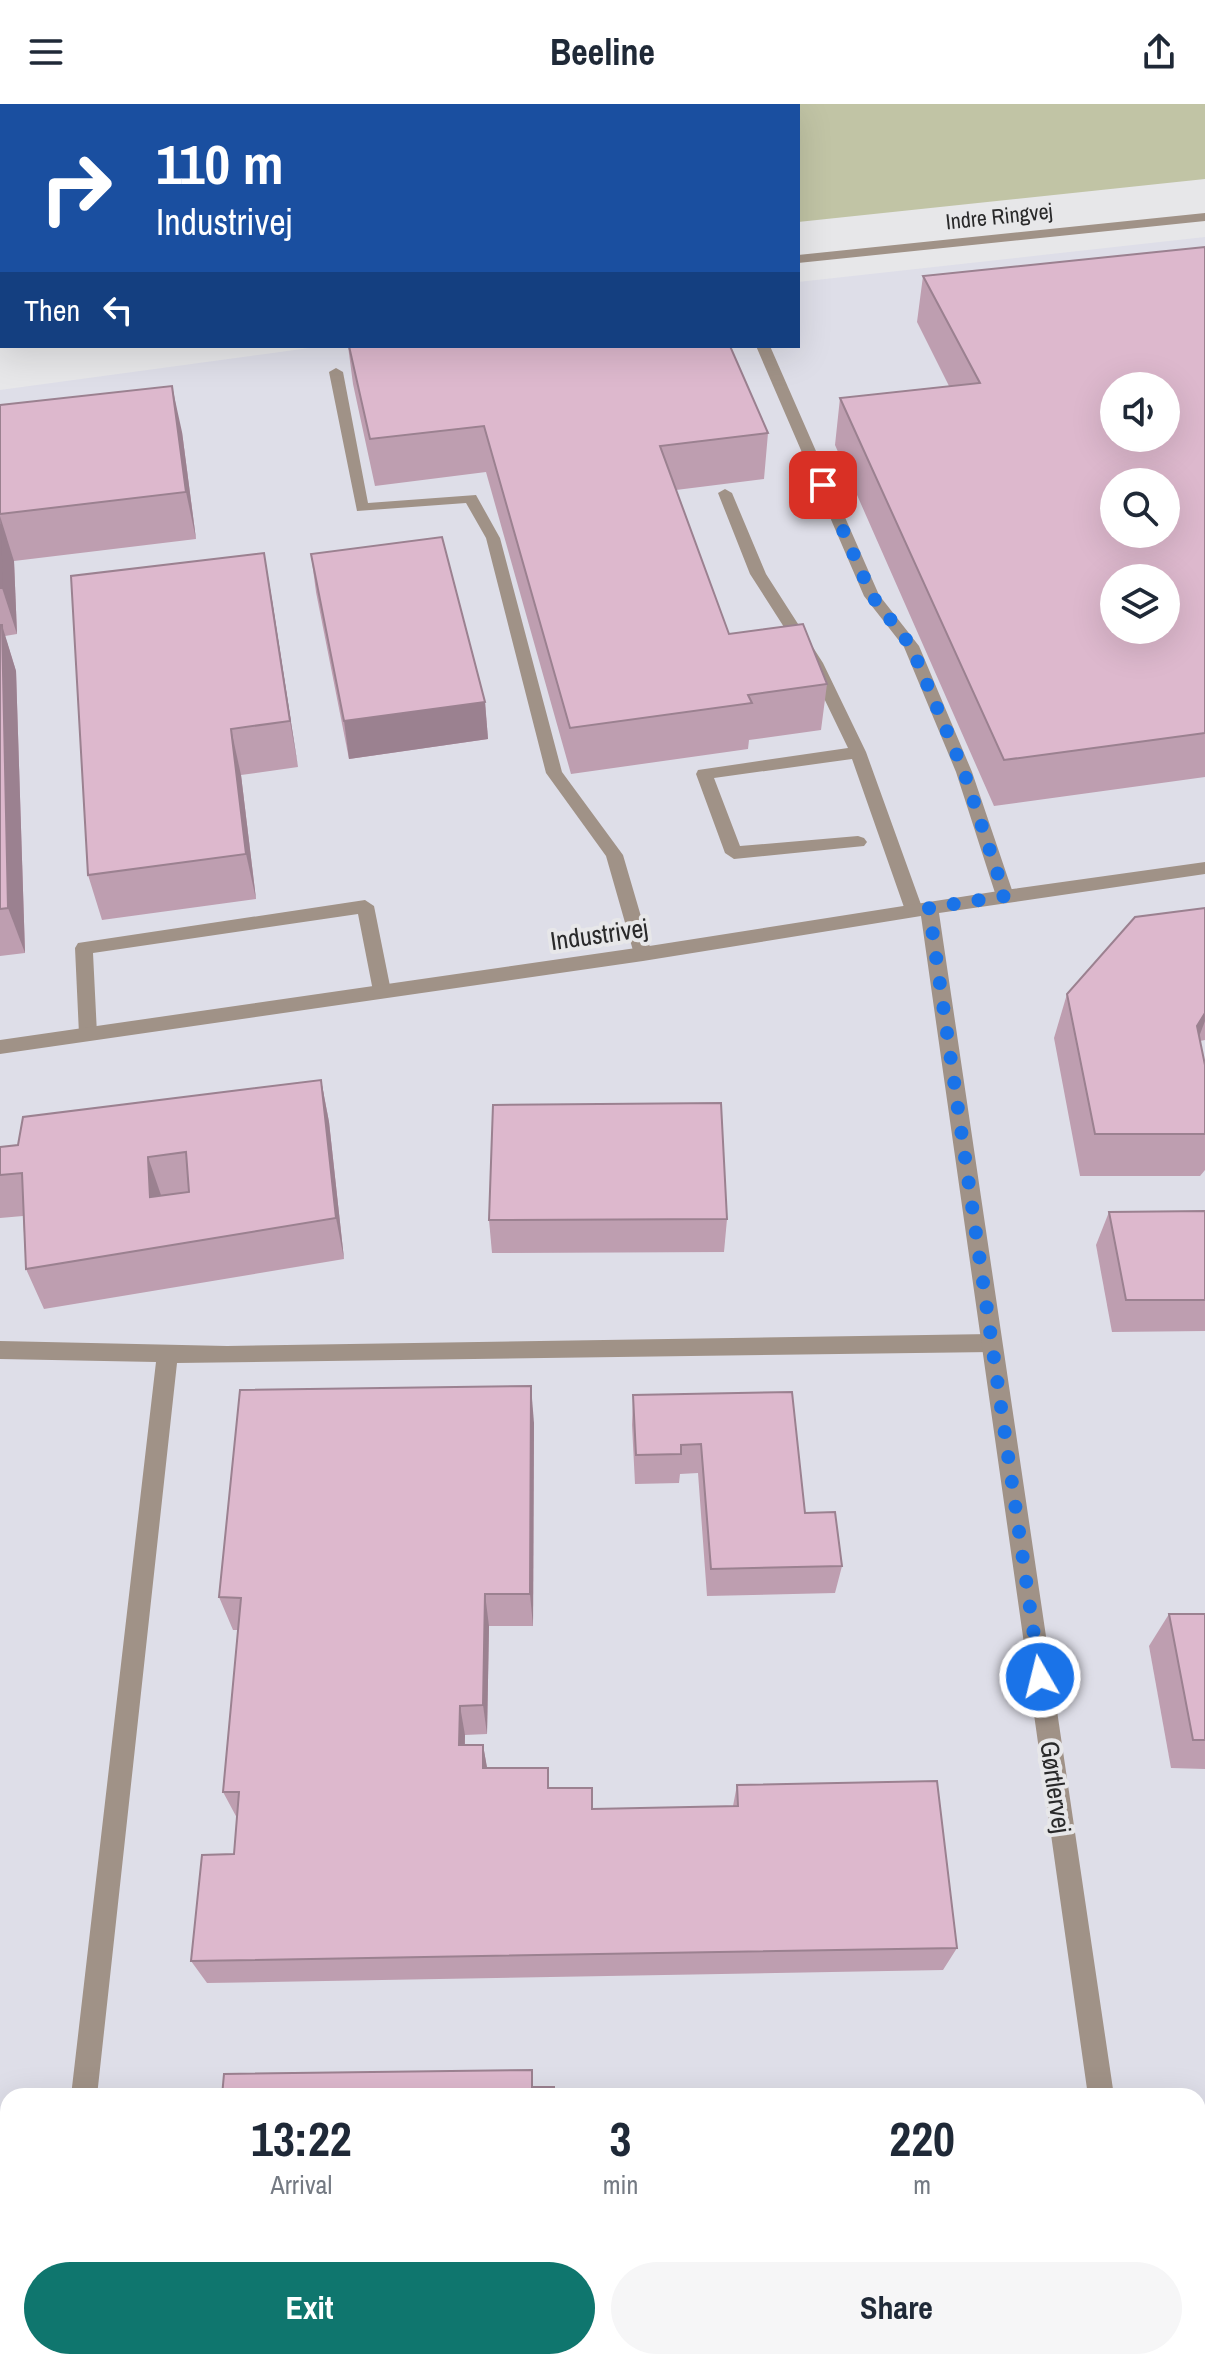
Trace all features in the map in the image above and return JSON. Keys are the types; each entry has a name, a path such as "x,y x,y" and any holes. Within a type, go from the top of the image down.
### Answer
{"street":[{"name":"Indre Ringvej","path":"800,259 1205,217"},
{"path":"764,348 872,596 911,646 964,772 1005,896"},
{"path":"336,372 362,508 471,498 493,538 554,773 614,855 643,954"},
{"name":"Gørtlervej","path":"725,493 758,574 815,663 858,752 922,909 992,1343 1100,2088"},
{"path":"858,752 704,774 734,853 858,842"},
{"name":"Industrivej","path":"0,1047 643,954 1005,896 1205,868"},
{"path":"88,1034 84,948 365,906 382,991"},
{"path":"0,1350 168,1353 992,1343"},
{"path":"85,2088 168,1353"}],"shaded area":[{"path":"1205,237 1205,2088 0,2088 0,390 309,348 800,348 800,282"}],"green space":[{"path":"800,104 1205,104 1205,179 800,222"}],"building":[{"path":"1205,247 1205,733 1004,760 840,398 980,383 923,276"},
{"path":"349,348 731,348 768,433 660,446 729,634 803,624 827,684 748,695 752,703 570,728 484,426 370,439"},
{"path":"172,386 186,492 0,514 0,405"},
{"path":"0,524 2,588 0,588"},
{"path":"442,537 485,702 344,721 311,554"},
{"path":"264,553 290,721 231,729 246,854 88,875 71,576"},
{"path":"0,625 8,908 0,909"},
{"path":"1205,908 1205,1013 1197,1026 1205,1065 1205,1134 1095,1134 1067,994 1135,917"},
{"path":"321,1080 336,1218 26,1269 22,1173 0,1175 0,1147 18,1145 23,1117","holes":["186,1152 189,1192 150,1197 148,1157"]},
{"path":"721,1103 727,1219 489,1220 493,1105"},
{"path":"1205,1211 1205,1300 1126,1300 1109,1212"},
{"path":"531,1386 530,1594 485,1594 483,1705 460,1706 459,1745 483,1745 483,1768 548,1768 548,1788 592,1788 592,1809 738,1806 737,1785 937,1781 957,1948 191,1961 202,1855 234,1854 239,1792 223,1792 241,1598 219,1597 240,1390"},
{"path":"792,1392 805,1513 835,1512 842,1566 711,1569 701,1444 681,1445 681,1454 636,1455 633,1395"},
{"path":"1169,1614 1205,1614 1205,1740 1193,1740"},
{"path":"532,2070 532,2087 554,2088 223,2088 224,2074"}],"route":[{"path":"823,485 872,596 911,646 964,772 1005,896 929,908 1040,1677"}]}
